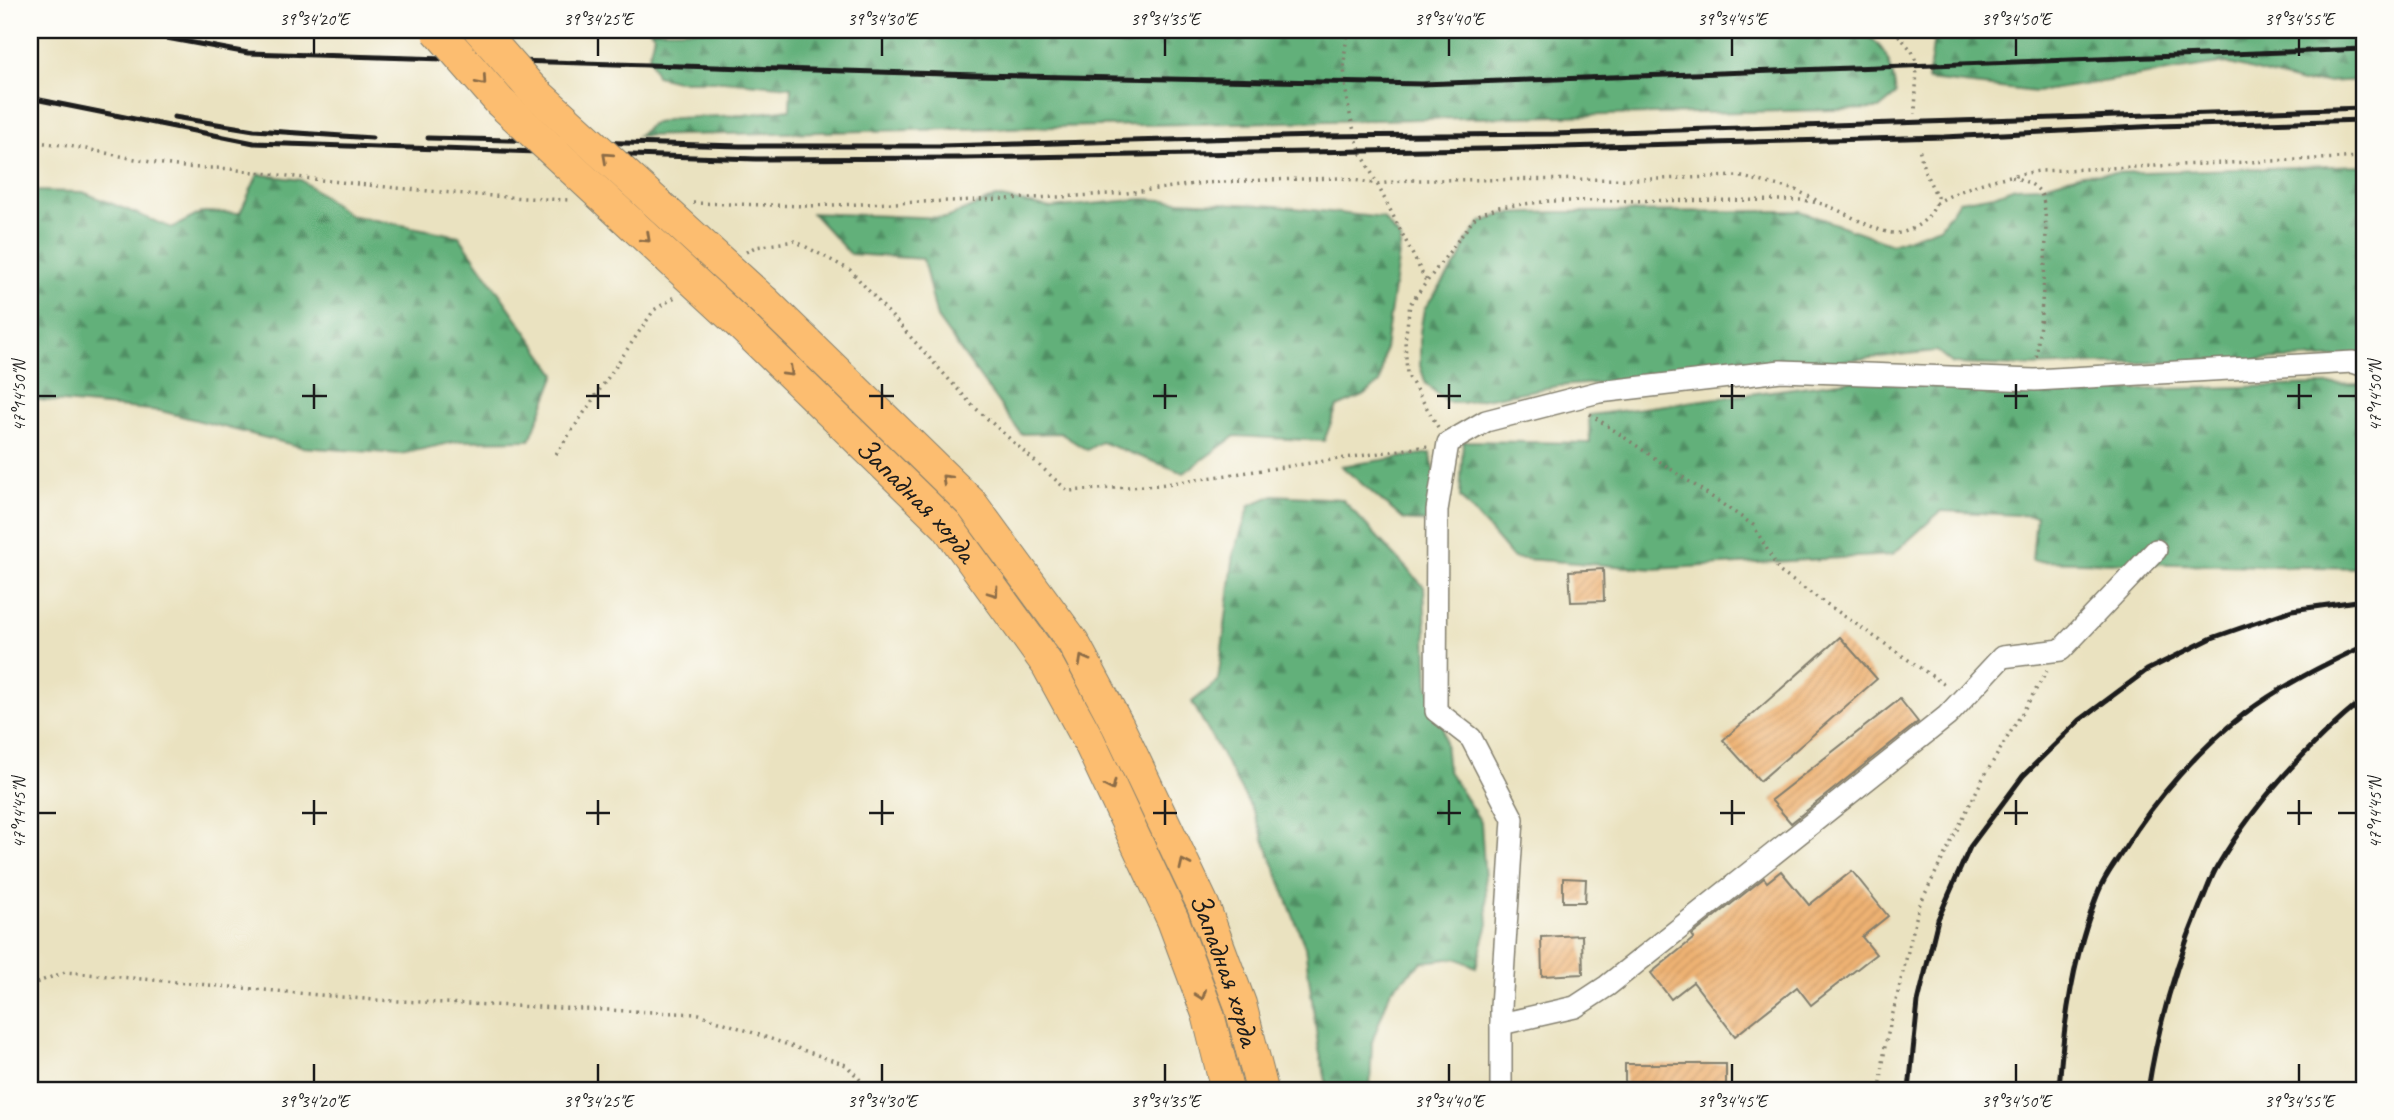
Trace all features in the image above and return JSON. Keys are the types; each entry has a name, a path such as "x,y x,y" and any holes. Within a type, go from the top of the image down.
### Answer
{"highway":[{"name":"Западная хорда","path":"437,30 500,102 741,325 947,526 1047,664 1089,741 1173,920 1208,1014 1227,1090"},
{"name":"Западная хорда","path":"480,30 531,88 765,302 971,503 1073,642 1118,726 1203,905 1240,1004 1262,1090"}],"street":[{"path":"1501,1090 1501,1024 1513,819 1471,738 1436,711 1437,510 1448,443 1486,421 1599,392 1781,372 2035,380 2353,362 2364,366"},
{"path":"1501,1024 1575,1007 1607,986 1936,725 2002,657 2060,650 2156,550"}],"path":[{"path":"1349,30 1346,37 1346,83 1355,135 1426,281"},
{"path":"1894,30 1912,51 1917,64 1915,114"},
{"path":"30,142 53,143 194,169 226,169 428,191 579,200"},
{"path":"687,203 806,206 1047,198 1126,193 1203,183 1341,178 1378,184 1410,180 1738,176 1796,190 1857,220 1888,232 1899,233 1933,213 1936,203 1937,197 1921,162 1919,148"},
{"path":"1936,203 1957,192 2007,176 2083,169 2364,158"},
{"path":"2007,176 2026,181 2039,191 2044,201 2046,236 2035,380"},
{"path":"744,254 755,247 795,241 850,270 972,405 1068,491 1159,485 1448,443 1407,374 1405,341 1410,304 1477,215 1499,207 1550,201 1800,200 1824,204"},
{"path":"556,454 654,310 677,296"},
{"path":"1569,400 1753,525 1780,572 1964,698"},
{"path":"1880,1090 1885,1046 1919,906 1982,780 2060,650"},
{"path":"30,985 65,972 375,1000 699,1014 846,1065 870,1090"}],"green space":[{"path":"650,30 1854,30 1865,34 1880,47 1890,64 1896,95 1879,109 637,136 652,124 674,118 744,115 790,109 791,87 723,81 677,81 656,76 649,56 654,34"},
{"path":"1935,30 2364,30 2364,80 2302,83 2226,63 2036,92 1928,80"},
{"path":"2364,165 2364,357 2023,366 1953,364 1937,351 1707,375 1558,386 1461,403 1447,402 1426,384 1420,366 1420,332 1424,309 1461,257 1466,242 1481,222 1504,214 1800,211 1892,244 1940,227 1959,201 1994,195 2015,187 2041,186 2082,174"},
{"path":"258,174 301,180 349,215 459,236 556,374 530,440 459,441 401,454 301,447 161,411 30,399 30,191 83,192 172,228 203,212 240,213"},
{"path":"996,197 1051,208 1143,199 1276,206 1383,218 1401,240 1380,383 1363,396 1337,407 1324,441 1235,436 1184,473 1101,442 1087,450 1060,433 1021,434 937,318 923,259 850,254 812,213 946,218"},
{"path":"1855,380 2017,393 2359,384 2364,388 2364,568 2032,561 2036,516 1941,511 1892,555 1654,569 1513,558 1460,497 1463,441 1590,443 1589,415"},
{"path":"1430,453 1437,483 1427,522 1404,520 1341,466"},
{"path":"1274,495 1342,499 1424,587 1428,684 1443,723 1448,771 1481,822 1488,924 1476,967 1456,958 1422,962 1391,990 1372,1042 1370,1090 1328,1090 1318,1045 1305,947 1254,813 1192,702 1218,681 1234,553 1250,505"}],"building":[{"path":"1603,569 1604,601 1571,602 1569,571"},
{"path":"1840,637 1877,679 1760,781 1723,740"},
{"path":"1900,699 1918,722 1791,823 1771,800"},
{"path":"1781,871 1809,905 1852,871 1888,916 1862,937 1876,954 1811,1005 1797,987 1735,1036 1693,982 1671,999 1651,973 1694,938 1692,935 1764,878 1767,882"},
{"path":"1563,878 1586,879 1585,902 1563,902"},
{"path":"1582,935 1583,974 1542,976 1541,937"},
{"path":"1625,1064 1726,1064 1726,1090 1625,1090"}],"railway":[{"path":"123,30 248,53 977,75 1422,84 2364,49"},
{"path":"30,98 254,143 756,159 1483,149 1944,137 2159,126 2364,120"},
{"path":"428,138 740,146 941,146 1318,136 1554,134 2364,108"},
{"path":"174,117 254,130 372,138"},
{"path":"1909,1090 1918,1002 1938,919 1970,847 2023,776 2080,720 2147,670 2212,638 2292,610 2364,600"},
{"path":"2059,1090 2063,1041 2082,940 2101,887 2137,830 2164,793 2195,759 2244,714 2302,677 2364,646"},
{"path":"2148,1090 2162,1019 2175,974 2217,867 2248,820 2283,776 2322,736 2364,699"}]}
